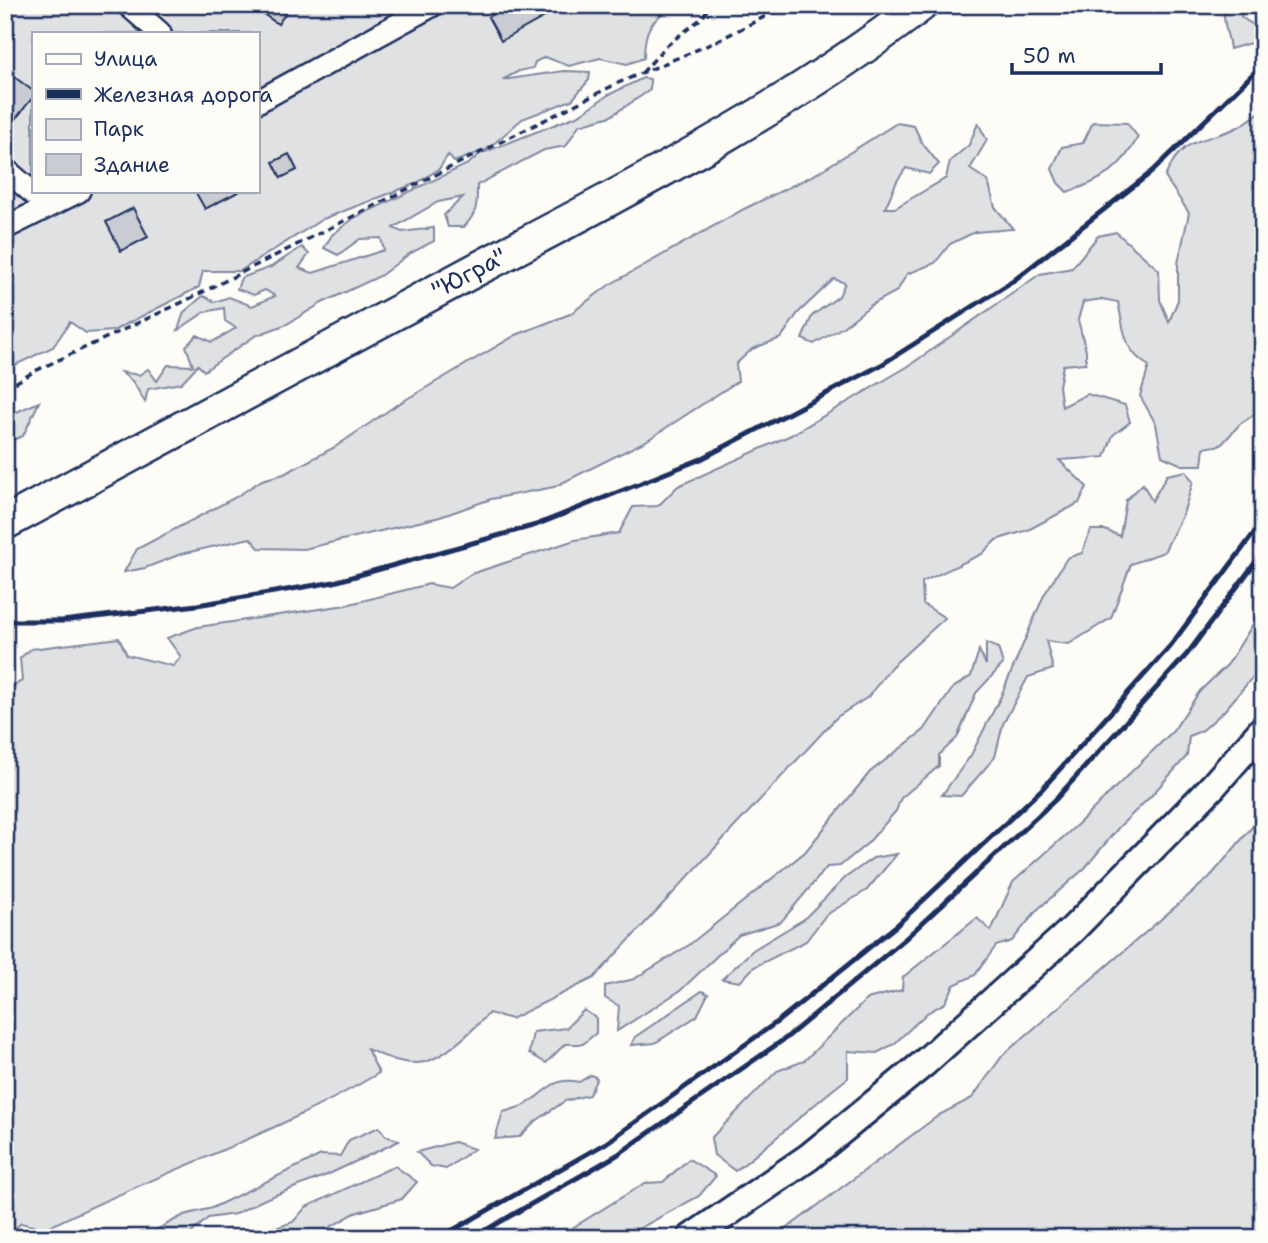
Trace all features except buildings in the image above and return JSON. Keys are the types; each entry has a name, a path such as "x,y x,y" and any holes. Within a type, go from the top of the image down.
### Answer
{"highway":[{"name":"\"Югра\"","path":"5,523 708,144 809,83 921,5"}],"main road":[{"path":"691,1238 809,1157 923,1064 1073,929 1213,786 1263,729"}],"street":[{"path":"128,5 159,32"},
{"path":"259,101 418,9"},
{"path":"5,169 48,206"},
{"path":"5,228 77,192"}],"path":[{"path":"640,74 666,46 702,18 710,5"},
{"path":"5,389 35,371 185,301 640,74 760,19 772,13 779,5"}],"green space":[{"path":"5,5 673,5 650,27 645,40 644,58 627,64 600,58 569,66 545,57 535,62 533,68 519,71 502,80 564,71 590,72 589,80 572,100 522,119 488,149 454,162 448,155 439,169 417,183 323,219 240,271 203,271 199,287 113,331 86,333 70,322 53,347 17,364 5,376"},
{"path":"1224,5 1244,5 1241,17 1255,26 1257,35 1251,43 1230,49 1224,22"},
{"path":"643,78 650,79 650,90 611,116 579,125 566,146 544,150 477,185 476,208 464,227 448,227 444,215 463,197 438,202 393,228 402,232 434,228 434,241 409,254 380,276 322,303 287,324 255,336 204,371 198,365 181,383 148,389 145,402 133,382 121,372 139,375 148,369 157,381 168,365 193,366 186,346 197,335 212,342 236,328 225,321 224,308 205,312 178,330 184,312 203,296 215,302 229,297 252,306 275,296 265,290 254,295 237,289 241,278 271,267 302,247 309,254 299,268 313,273 384,250 381,238 360,239 338,255 324,248 332,235 354,218 468,164 480,154 579,115 608,95"},
{"path":"1263,110 1263,162 1258,165 1253,187 1263,182 1263,373 1258,375 1255,388 1261,410 1240,424 1221,445 1204,448 1202,465 1182,465 1162,456 1156,424 1140,396 1149,366 1140,360 1129,346 1118,302 1102,299 1083,302 1078,320 1086,351 1086,363 1063,365 1059,386 1062,407 1087,394 1125,405 1130,422 1113,435 1105,457 1059,460 1087,487 1079,503 1028,530 996,540 982,554 922,582 923,604 945,618 891,667 868,697 837,717 594,978 511,1019 489,1013 456,1044 425,1062 403,1062 367,1049 379,1073 339,1096 256,1136 45,1229 21,1223 5,1238 5,690 22,681 20,658 31,649 119,638 127,655 173,666 181,657 167,638 198,627 346,605 429,584 450,588 471,574 575,540 619,533 633,507 658,506 678,486 791,435 907,367 1040,274 1072,268 1098,236 1116,232 1159,270 1160,300 1169,322 1178,300 1178,263 1189,213 1165,177 1179,153 1187,146 1240,126"},
{"path":"1093,122 1127,123 1138,137 1125,157 1109,172 1090,184 1067,192 1058,183 1052,169 1062,147 1083,143"},
{"path":"897,123 914,126 922,143 939,164 929,174 906,168 885,208 895,208 946,178 950,161 969,145 978,123 987,140 970,169 988,181 995,207 1013,229 975,232 950,244 935,263 907,274 897,291 871,305 843,327 814,344 802,339 812,316 839,296 845,283 834,279 798,313 781,338 752,349 736,364 738,381 646,441 554,487 491,499 440,517 304,549 259,548 250,538 181,554 145,568 124,572 137,549 236,497 262,480 284,474 335,447 395,406 516,335 570,314 609,285 744,209 814,175"},
{"path":"39,402 23,436 5,443 5,417"},
{"path":"1186,471 1193,482 1183,514 1164,552 1131,564 1111,618 1069,644 1046,641 1053,669 1028,677 1003,724 995,757 961,796 942,795 971,755 1001,696 1044,595 1067,558 1082,553 1091,530 1105,530 1120,536 1126,500 1143,484 1152,501 1167,475"},
{"path":"1263,608 1263,665 1224,711 1203,730 1189,736 1187,756 1119,827 1085,868 1037,910 1012,941 996,946 975,975 954,985 945,1003 927,1013 894,1044 877,1053 848,1051 848,1078 735,1171 714,1155 711,1138 777,1071 804,1061 867,999 902,990 903,977 977,918 991,931 1013,882 1078,824 1173,731 1200,691 1228,664"},
{"path":"986,643 998,648 1003,664 976,693 957,738 939,755 939,766 901,798 896,811 868,843 840,866 827,867 781,922 739,935 681,990 617,1031 619,1006 605,998 605,986 634,979 689,945 805,852 870,772 924,730 953,688 971,676 979,650 986,665"},
{"path":"1263,814 1263,1238 774,1238 939,1115 972,1098 1003,1055 1210,877"},
{"path":"897,854 867,890 826,915 806,941 754,967 740,982 722,979 753,950 804,919 845,878 873,858"},
{"path":"702,991 708,994 697,1016 655,1043 631,1045 635,1037"},
{"path":"584,1010 596,1018 596,1033 583,1044 565,1044 546,1063 529,1053 533,1032 566,1028"},
{"path":"591,1075 597,1078 589,1095 565,1101 536,1121 519,1137 495,1139 503,1112 525,1105 555,1084 579,1082"},
{"path":"379,1127 386,1136 399,1141 235,1214 208,1218 186,1238 141,1238 184,1215 212,1208 321,1155 340,1156 349,1140"},
{"path":"454,1142 474,1149 446,1169 431,1166 417,1152"},
{"path":"689,1159 716,1176 699,1196 622,1238 556,1238 645,1183 663,1182"},
{"path":"395,1166 417,1182 402,1199 355,1213 311,1238 231,1238 256,1235 293,1222 306,1207"}],"railway":[{"path":"5,621 62,621 197,605 334,582 536,525 701,459 881,365 1013,281 1153,171 1263,64"},
{"path":"439,1238 606,1143 777,1022 897,925 1042,789 1171,645 1263,521"},
{"path":"472,1238 617,1155 786,1038 906,938 1055,800 1188,653 1263,552"}]}
